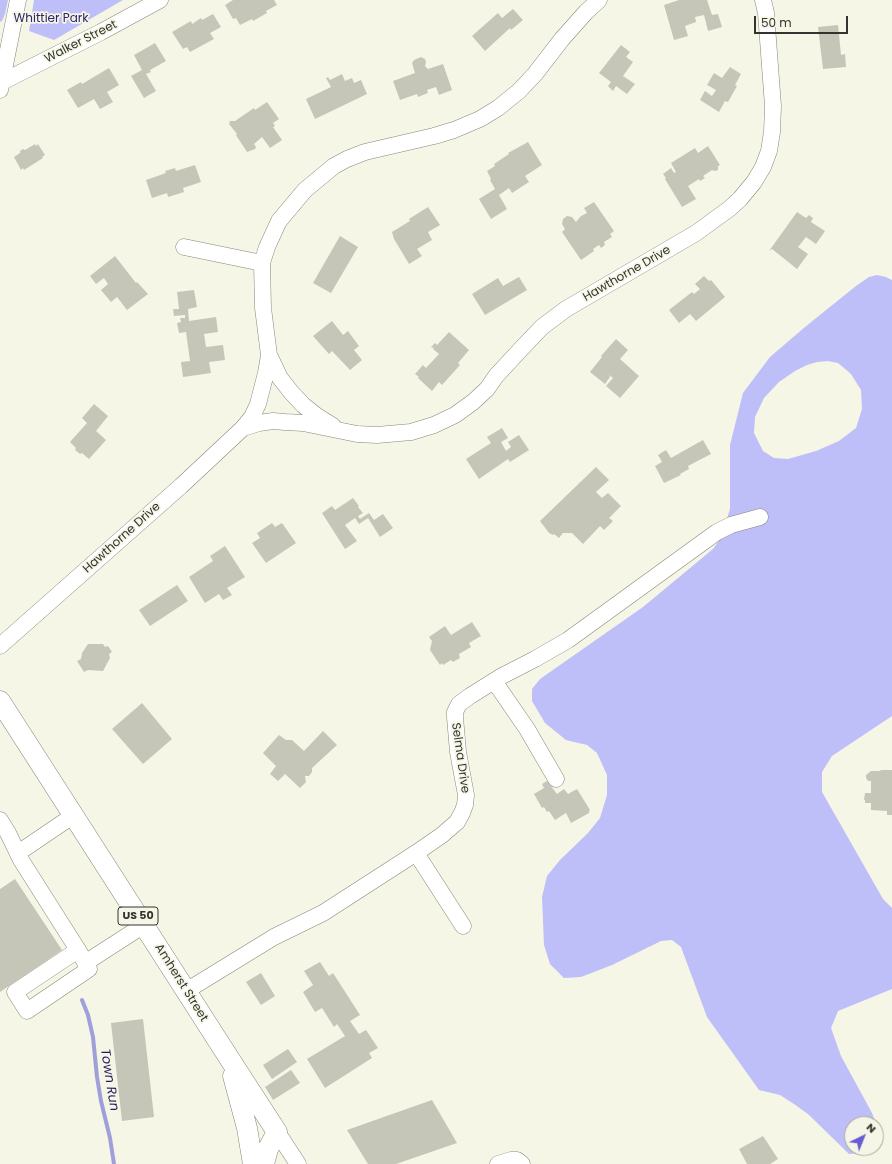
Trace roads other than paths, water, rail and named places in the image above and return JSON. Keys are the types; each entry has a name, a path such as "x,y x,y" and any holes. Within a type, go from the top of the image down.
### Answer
{"main road":[{"name":"Amherst Street","path":"0,700 228,1058 277,1132"},
{"name":"US 50","path":"228,1058 247,1128 253,1164"},
{"path":"264,1164 268,1149 277,1132"}],"street":[{"path":"1,87 18,0"},
{"name":"Walker Street","path":"1,87 160,0"},
{"name":"Hawthorne Drive","path":"0,646 181,486 243,428 252,417 258,404 269,355 263,308 262,263 266,247 279,221 294,201 318,178 334,166 347,159 364,152 454,130 480,119 498,108 519,91 535,74 562,39 599,0"},
{"name":"Hawthorne Drive","path":"243,428 273,421 303,423 358,434 378,435 411,432 434,425 454,415 473,402 487,389 542,327 566,309 696,233 729,209 740,199 754,182 763,167 769,151 772,132 773,106 766,13 763,0"},
{"path":"184,247 262,263"},
{"name":"Hawthorne Drive","path":"269,355 280,378 299,400 317,416 340,430"},
{"name":"Selma Drive","path":"186,991 274,937 323,913 416,853 442,835 456,822 465,805 466,795 458,752 455,717 455,712 459,704 507,673 568,640 717,532 731,525 760,517"},
{"path":"494,681 527,729 556,779"},
{"path":"18,853 74,816"},
{"path":"0,820 18,853 84,961 144,925"},
{"path":"416,853 463,926"},
{"name":"Amherst Street","path":"277,1132 298,1164"},
{"path":"498,1164 511,1160 517,1160 522,1164"}],"waterway":[{"name":"Town Run","path":"82,1000 88,1015 93,1037 97,1077 114,1164"}],"park label":[{"name":"Whittier Park","path":"51,19"}]}
